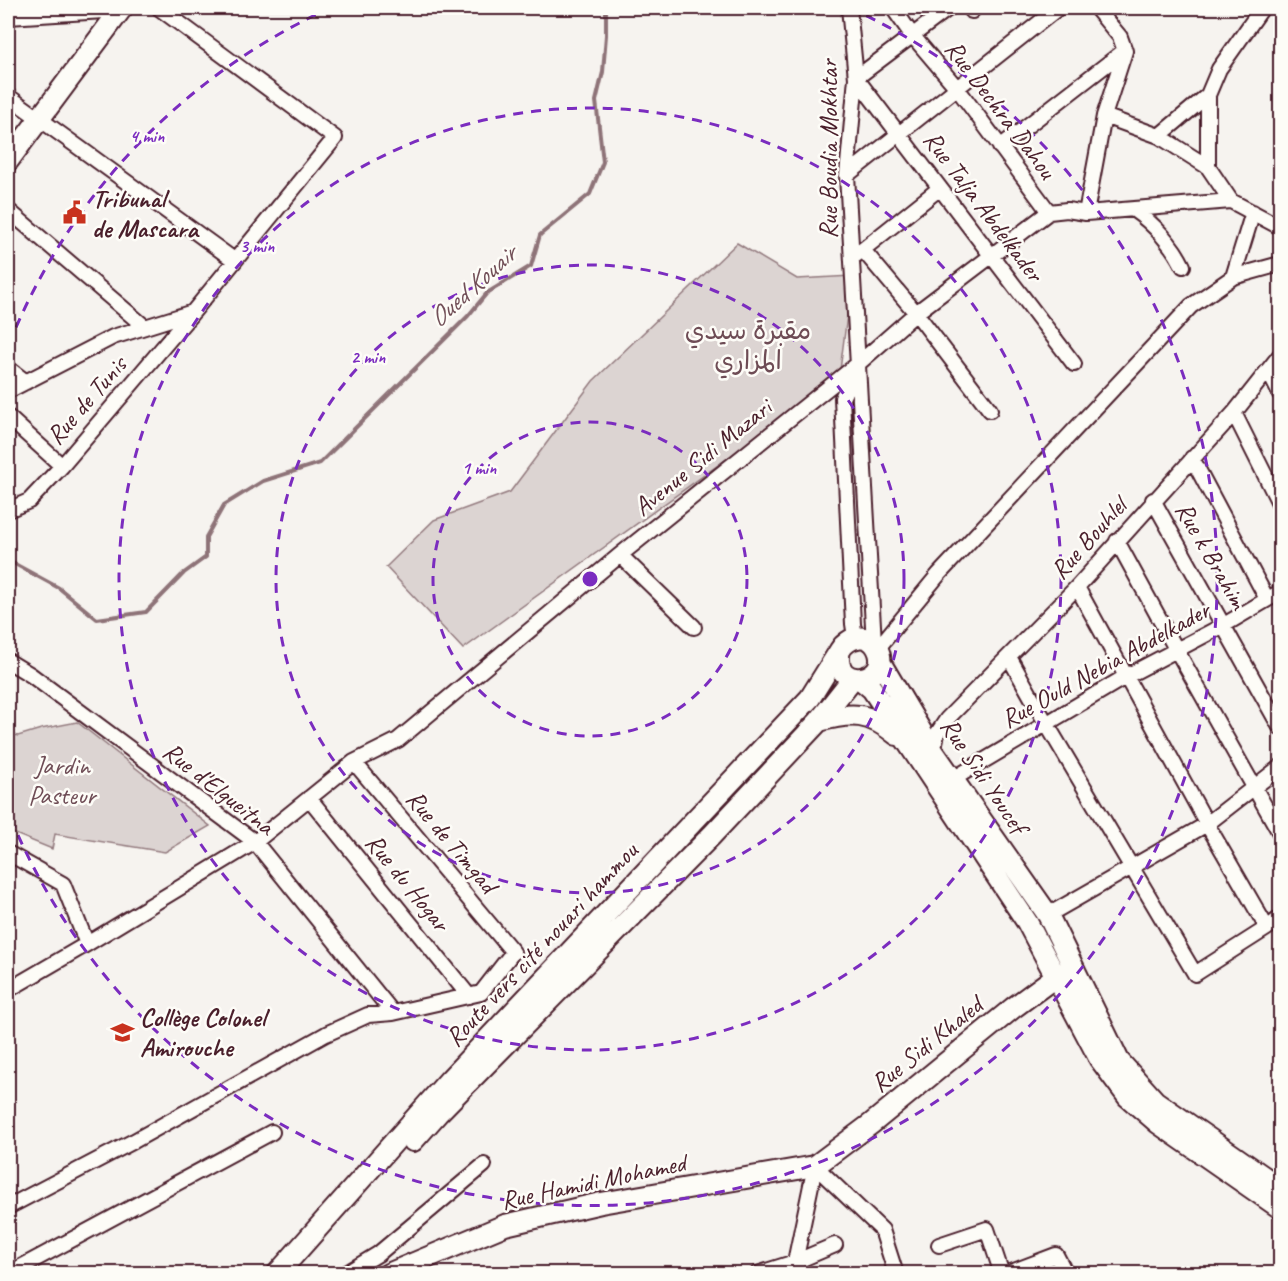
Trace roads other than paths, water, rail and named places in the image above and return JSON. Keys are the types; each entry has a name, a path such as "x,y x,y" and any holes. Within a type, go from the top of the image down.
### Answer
{"main road":[{"path":"8,161 121,9"},
{"path":"857,679 873,674 877,651 862,637 848,644 839,664 847,675 872,689 1027,922 1099,1058 1128,1097 1158,1123 1281,1208"},
{"name":"Route vers cité nouari hammou","path":"277,1274 450,1079 810,698 848,644"},
{"name":"Rue Sidi Youcef","path":"877,651 933,751 1047,915 1119,1062 1155,1101 1281,1188"},
{"name":"Route vers cité nouari hammou","path":"296,1274 438,1113 712,835 857,679"},
{"path":"819,721 842,715 858,715 877,720 908,744"},
{"name":"Rue Sidi Khaled","path":"815,1166 871,1124 1013,1008 1055,977 1073,968"},
{"name":"Rue Hamidi Mohamed","path":"388,1274 505,1225 601,1203 815,1166"}],"street":[{"name":"Rue de Tunis","path":"8,510 29,501 62,466 193,312 335,138 159,8"},
{"name":"Rue Boudia Mokhtar","path":"849,8 856,78 847,175 859,363"},
{"name":"Rue Dechra Dahou","path":"893,8 912,35 957,88 1048,212"},
{"path":"856,78 949,8"},
{"path":"847,175 1058,8"},
{"path":"1086,213 1104,116 1125,51 1120,37 1096,8"},
{"path":"1208,167 1208,95 1219,69 1262,8"},
{"path":"8,17 121,9"},
{"path":"1000,147 1125,51"},
{"name":"Rue Talja Abdelkader","path":"856,78 1074,364"},
{"path":"1159,136 1208,95"},
{"path":"8,96 234,260"},
{"path":"1104,116 1159,136 1208,167 1231,201 1281,227"},
{"path":"851,258 940,188"},
{"path":"1048,212 1067,210 1086,213 1231,201"},
{"path":"8,210 146,327"},
{"path":"1134,210 1143,216 1177,254 1183,266"},
{"name":"Avenue Sidi Mazari","path":"8,990 255,842 354,762 398,740 620,555 859,363 916,313 1048,212"},
{"path":"1233,278 1252,212"},
{"path":"863,250 916,313 990,410"},
{"path":"877,651 939,574 1191,306 1233,278 1281,264"},
{"path":"8,391 113,337 193,312"},
{"name":"Rue Bouhlel","path":"933,751 937,734 947,719 1077,587 1234,413 1276,383 1281,355"},
{"path":"859,363 877,651"},
{"path":"848,644 853,624 842,399 859,363"},
{"path":"8,368 26,382"},
{"path":"1234,413 1281,505"},
{"path":"8,417 62,466"},
{"path":"1192,458 1268,599"},
{"name":"Rue k Brahim","path":"1154,500 1281,727"},
{"path":"1118,541 1176,649 1281,833"},
{"path":"620,555 694,627"},
{"path":"1077,587 1125,677 1267,928"},
{"name":"Rue Ould Nebia Abdelkader","path":"953,779 1125,677 1281,592"},
{"path":"1009,657 1195,974 1281,918"},
{"name":"Rue d'Elgueitna","path":"8,661 31,675 255,842 393,1013"},
{"name":"Rue de Timgad","path":"354,762 513,951 481,993 470,996"},
{"path":"1047,915 1207,824 1281,767"},
{"name":"Rue du Hogar","path":"309,798 470,996"},
{"path":"8,853 63,884 87,944"},
{"path":"8,1207 134,1141 326,1034 368,1015 393,1013 470,996"},
{"path":"8,1274 272,1132"},
{"path":"345,1274 378,1254 484,1165"},
{"path":"797,1268 815,1166"},
{"path":"815,1166 882,1230 896,1274"},
{"path":"939,1245 987,1229 1004,1274 1056,1255 1066,1274"},
{"path":"757,1274 797,1268 835,1245"}],"waterway":[{"name":"Oued Kouair","path":"8,564 13,563 59,588 97,619 146,612 184,573 206,557 206,537 224,505 263,481 320,463 468,316 487,293 531,266 540,235 590,194 603,162 596,101 603,72 606,8"}],"place":[{"name":"Tribunal de Mascara","path":"74,213"},
{"name":"Collège Colonel Amirouche","path":"122,1032"}],"park label":[{"name":"مقبرة سيدي المزاري","path":"748,345"},
{"name":"Jardin Pasteur","path":"62,780"}]}
